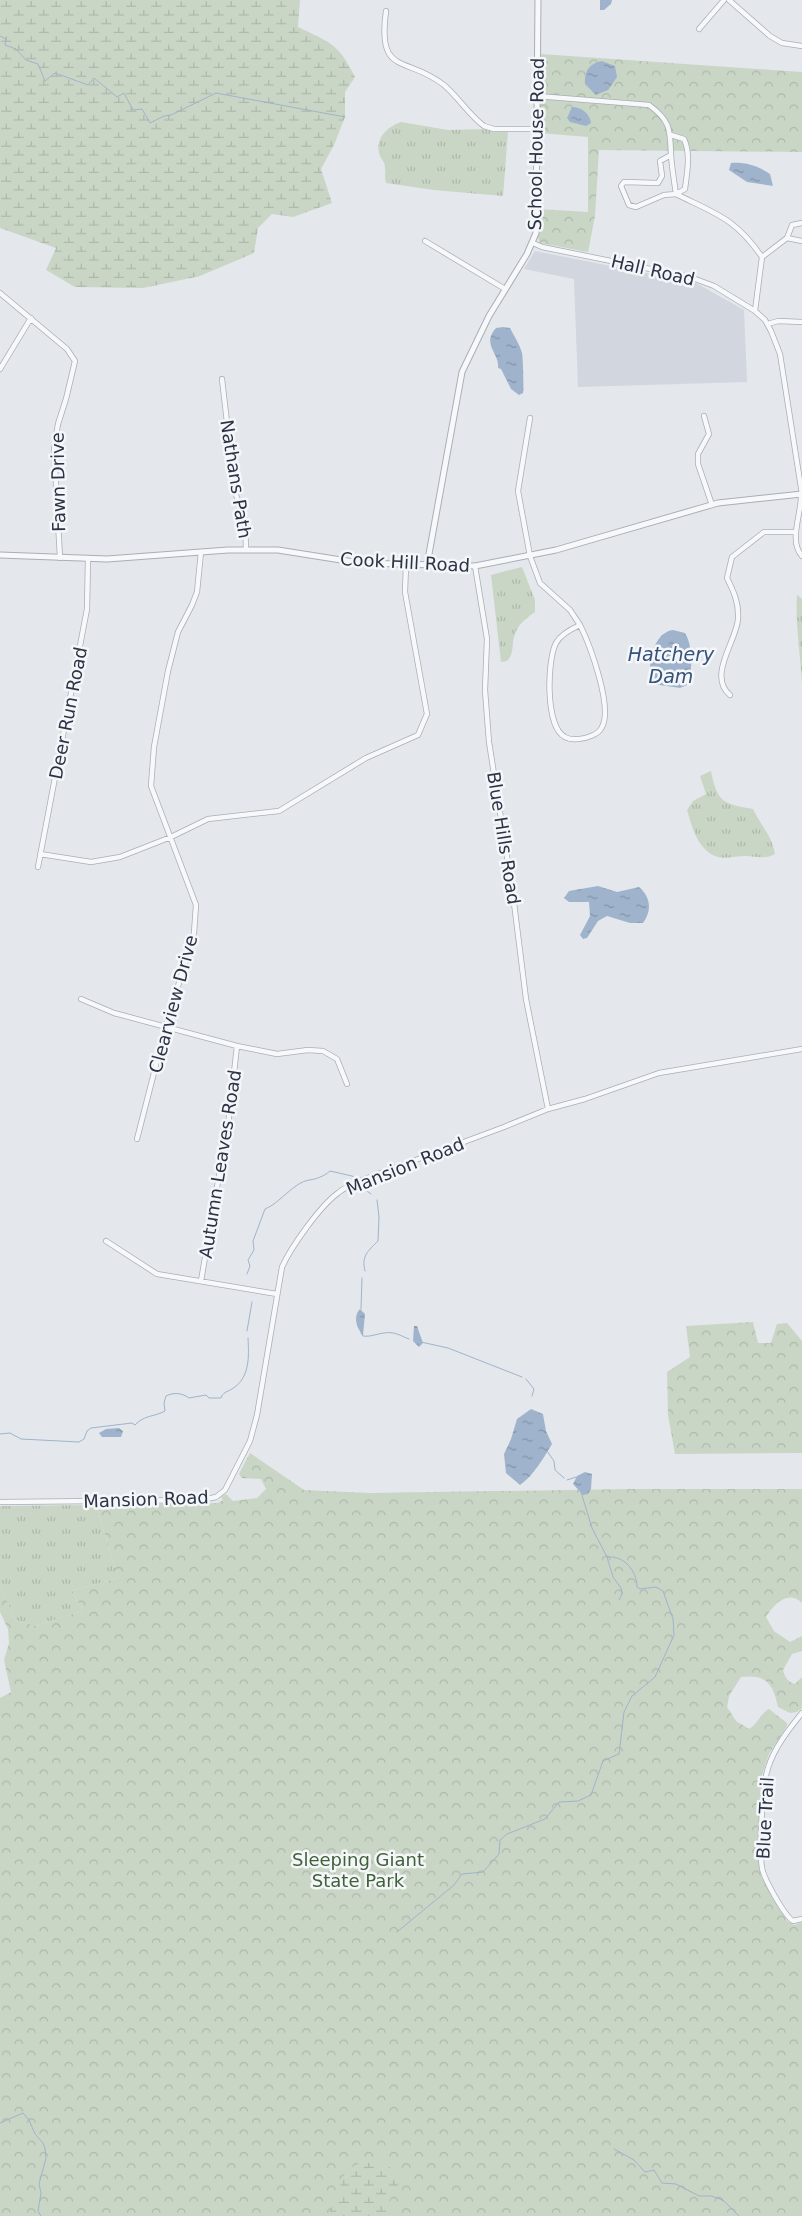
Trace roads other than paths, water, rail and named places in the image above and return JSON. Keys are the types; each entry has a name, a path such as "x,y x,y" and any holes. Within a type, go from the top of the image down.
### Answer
{"street":[{"name":"School House Road","path":"427,565 433,523 462,372 473,346 533,243 537,218 538,0"},
{"path":"699,29 724,0"},
{"path":"729,0 770,36 782,43 802,46"},
{"path":"386,11 383,35 386,48 392,58 442,84 484,126 494,129 537,129"},
{"path":"537,96 649,105 668,123 671,135 671,155 676,194"},
{"path":"671,135 684,139 686,144 688,166 685,189 676,194 664,195 636,207 629,205 621,186 624,182 658,183 662,176 660,161 671,155"},
{"path":"676,194 721,215 735,225 750,240 762,257 755,311"},
{"path":"762,257 787,238 792,225 802,223"},
{"path":"787,238 802,241"},
{"path":"425,241 505,289"},
{"name":"Hall Road","path":"533,243 542,247 690,277 714,286 755,311 768,324 780,354 802,494 796,532"},
{"name":"Fawn Drive","path":"0,293 68,349 75,362 58,424 54,447 60,558"},
{"path":"0,369 31,318"},
{"path":"768,324 778,321 802,322"},
{"name":"Nathans Path","path":"222,379 235,492 244,520 246,550"},
{"path":"704,416 708,434 698,454 698,464 712,504"},
{"path":"530,418 518,491 530,556 540,583 570,610 580,625 604,693 603,726 598,733 588,738 574,739 565,737 558,732 554,723 550,704 550,681 553,651 557,642 562,636 580,625"},
{"name":"Cook Hill Road","path":"0,555 88,559 201,552 286,550 354,562 475,566 530,556 712,504 802,494"},
{"path":"730,695 726,691 722,674 725,655 738,620 737,598 727,578 732,558 764,532 796,532 798,552 802,556"},
{"name":"Clearview Drive","path":"137,1139 166,1026 194,933 196,904 151,786 154,747 178,632 197,592 201,552"},
{"name":"Deer Run Road","path":"38,866 86,617 88,559"},
{"path":"40,854 91,862 120,857 171,837 208,819 279,811 366,758 418,735 427,714 405,592 406,564"},
{"name":"Blue Hills Road","path":"475,566 487,639 485,690 489,742 512,887 526,999 548,1109"},
{"path":"81,999 114,1013 237,1046 277,1054 308,1050 323,1051 337,1059 347,1084"},
{"name":"Autumn Leaves Road","path":"201,1281 230,1117 237,1046"},
{"name":"Mansion Road","path":"0,1502 202,1500 218,1496 232,1479 253,1432 280,1274 288,1256 323,1207 342,1189 504,1128 548,1109 585,1100 672,1070 802,1049"},
{"path":"106,1241 157,1274 276,1294"},
{"name":"Blue Trail","path":"802,1713 783,1740 768,1768 763,1810 763,1871 788,1918 795,1921 802,1919"}],"water":[{"path":"600,0 612,0 611,4 604,10 600,10"},
{"path":"602,61 615,66 617,77 608,90 596,95 585,84 585,76 591,66"},
{"path":"572,107 579,108 585,112 591,123 586,126 570,122 567,118"},
{"path":"731,163 747,164 765,171 770,174 773,186 747,182 729,170"},
{"path":"496,328 510,328 522,353 523,393 519,395 511,389 501,369 498,368 491,344 490,339"},
{"name":"Hatchery Dam","path":"673,630 685,633 691,651 689,679 687,685 680,688 653,684 650,669 652,652 660,637"},
{"path":"598,886 617,892 639,887 646,895 649,904 648,914 643,923 630,923 607,916 598,921 587,938 583,939 580,935 590,916 589,902 569,902 564,898 569,891"},
{"path":"360,1309 365,1314 363,1335 356,1322"},
{"path":"414,1326 417,1326 423,1343 419,1347 413,1341"},
{"path":"531,1409 543,1414 546,1431 552,1444 533,1472 520,1485 506,1473 504,1454 517,1419"},
{"path":"119,1428 123,1431 121,1437 102,1437 99,1433 106,1429"},
{"path":"585,1472 592,1474 591,1489 588,1494 583,1495 573,1484 577,1476"}],"waterway":[{"path":"0,36 6,39 5,45 16,49 26,60 38,64 45,81 55,73 88,85 94,78 117,97 124,93 133,110 142,109 150,123 216,93 345,117"},
{"path":"247,1274 250,1266 248,1260 254,1250 253,1241 265,1209 303,1182 325,1175 330,1171 357,1179"},
{"path":"360,1186 371,1194"},
{"path":"365,1271 364,1261 368,1251 378,1241 379,1217 377,1200"},
{"path":"361,1309 362,1278"},
{"path":"247,1331 252,1302"},
{"path":"361,1333 363,1336 391,1333 409,1339"},
{"path":"0,1434 10,1433 21,1439 79,1442 84,1439 87,1431 91,1428 132,1423 135,1425 142,1419 165,1411 164,1403 166,1396 172,1394 184,1395 189,1398 206,1395 209,1398 221,1398 224,1393 238,1384 245,1373 248,1360 248,1338"},
{"path":"421,1342 448,1348 522,1377"},
{"path":"526,1379 534,1389 532,1396"},
{"path":"547,1451 554,1461 555,1470 564,1478"},
{"path":"567,1480 576,1477"},
{"path":"581,1492 592,1528 607,1557 613,1577 621,1588 622,1594 619,1600"},
{"path":"397,1932 454,1885 462,1874 483,1872 499,1854 500,1840 507,1834 545,1819 559,1802 578,1801 591,1795 603,1761 619,1754 624,1712 632,1696 655,1677 674,1635 673,1619 663,1591 656,1587 640,1589 637,1587 635,1575 624,1561 607,1557"},
{"path":"0,2123 23,2113 29,2120 35,2134 43,2143 46,2158 39,2184 41,2193 38,2211 41,2216"},
{"path":"614,2149 634,2160 645,2172 654,2170 662,2183 676,2184 699,2196 711,2196 723,2200 739,2216"}],"park label":[{"name":"Sleeping Giant State Park","path":"358,1869"}]}
